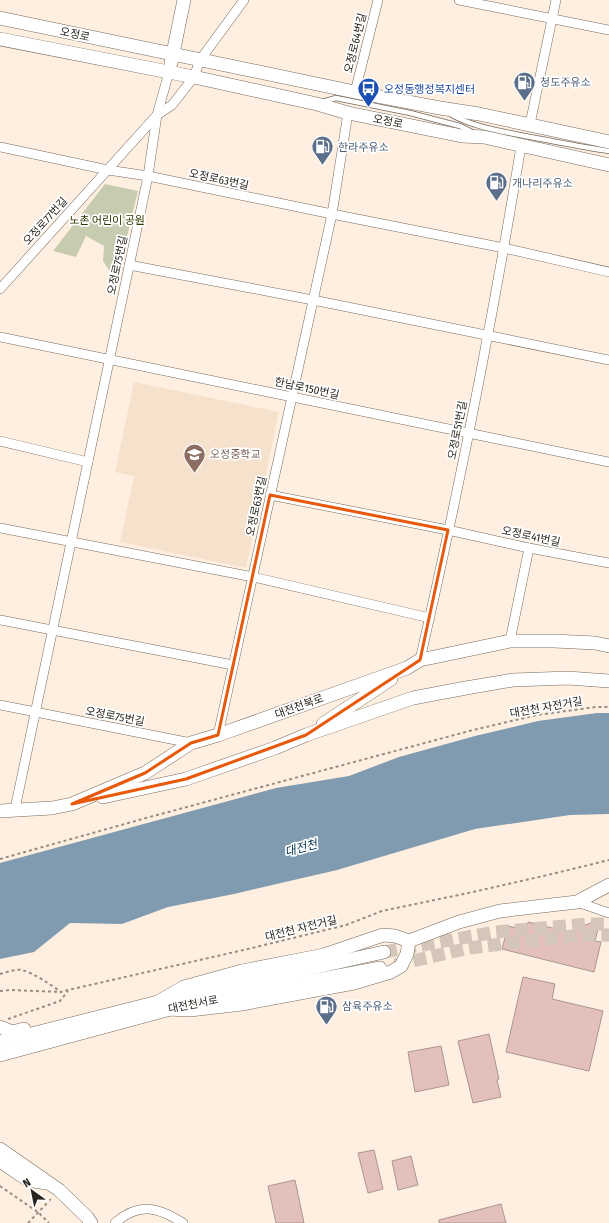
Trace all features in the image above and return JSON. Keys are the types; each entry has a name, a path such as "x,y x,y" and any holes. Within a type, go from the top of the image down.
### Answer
{"main road":[{"path":"169,72 184,0"},
{"name":"오정로","path":"0,18 355,92 530,124 609,142"},
{"name":"오정로","path":"0,39 194,77 317,104 348,113 462,136 484,137 609,165"},
{"name":"대전천북로","path":"0,811 52,808 72,804 145,773 190,743 218,735 407,668 420,660 510,641 588,642 609,646"},
{"path":"306,735 407,668"},
{"path":"72,804 186,779 413,698 513,680 568,678 609,681"},
{"path":"162,1006 184,987 242,970 324,955 383,934 396,936 409,941 459,922 500,911 577,902 609,885"},
{"path":"162,1006 190,1010 242,1004 354,983 391,972 401,966 407,954 409,941"},
{"path":"0,1042 83,1021 162,1006 384,952"},
{"name":"대전천서로","path":"0,1055 62,1039 162,1006 389,966"},
{"path":"4,1023 12,1032 58,1020 83,1021"},
{"path":"0,1148 54,1187 87,1217 90,1223"},
{"path":"0,1161 28,1180 54,1187"}],"street":[{"path":"157,115 172,106 194,77 200,60 244,0"},
{"name":"오정로64번길","path":"355,92 378,0"},
{"path":"459,0 609,30"},
{"path":"530,124 556,0"},
{"name":"오정로75번길","path":"15,809 148,176 157,115 169,72"},
{"name":"오정로63번길","path":"218,735 332,214 348,113"},
{"name":"오정로77번길","path":"0,289 157,115"},
{"name":"오정로51번길","path":"420,660 488,335 521,146"},
{"path":"0,147 108,170"},
{"name":"오정로63번길","path":"108,170 148,176 332,214"},
{"path":"332,214 504,248 609,272"},
{"path":"129,265 313,300 609,360"},
{"name":"한남로150번길","path":"0,337 609,462"},
{"path":"0,441 88,462"},
{"path":"270,495 448,530"},
{"path":"0,528 253,577 430,618"},
{"name":"오정로41번길","path":"448,530 529,548 609,563"},
{"path":"510,641 529,548"},
{"path":"0,620 233,665"},
{"name":"오정로75번길","path":"0,705 190,743"},
{"path":"577,902 609,914"},
{"path":"115,1223 121,1217 134,1210 150,1208 168,1214 183,1223"}],"lane":[{"path":"317,104 336,98 417,115 460,126 484,137"},
{"path":"440,108 464,122 577,146 609,151"}],"path":[{"name":"대전천 자전거길","path":"0,859 473,730 537,715 596,707 609,707"},
{"name":"대전천 자전거길","path":"0,991 61,992 346,925 382,911 473,892 609,860"},
{"path":"0,974 14,970 22,970 43,980 61,992"},
{"path":"4,1023 60,1002 68,990"},
{"path":"0,1186 39,1213 49,1223"},
{"path":"28,1223 39,1213 54,1187"}],"highlighted area":[{"path":"270,495 448,530 420,660 306,735 186,779 72,804 145,773 191,743 218,735"}],"shaded area":[{"name":"오정중학교","path":"134,382 279,412 246,568 120,542 134,476 115,472"}],"green space":[{"name":"노촌 어린이 공원","path":"105,184 138,191 120,266 109,270 103,261 104,246 86,236 76,257 53,251"}],"water":[{"name":"대전천","path":"597,713 609,713 609,814 570,815 475,829 337,870 234,894 168,907 122,924 70,923 34,952 0,959 0,863 276,788 349,776 399,757 475,736 538,721"}],"building":[{"path":"528,922 573,933 576,928 591,923 599,925 595,941 601,942 594,972 502,949 508,926 526,930"},
{"path":"523,977 555,984 552,999 603,1011 589,1071 506,1052"},
{"path":"489,1034 499,1079 497,1080 501,1097 473,1103 458,1041"},
{"path":"441,1046 449,1085 415,1092 408,1052"},
{"path":"374,1150 383,1189 368,1193 358,1153"},
{"path":"411,1156 418,1185 398,1190 392,1161"},
{"path":"295,1180 304,1223 276,1223 268,1186"},
{"path":"501,1204 506,1223 439,1223 439,1220"}],"tunnel":[{"path":"384,952 495,932 589,924 609,924"},
{"path":"395,965 469,948 581,935 609,935"}],"place":[{"name":"청도주유소","path":"524,102"},
{"name":"오정동행정복지센터","path":"368,108"},
{"name":"한라주유소","path":"323,166"},
{"name":"개나리주유소","path":"496,202"},
{"name":"오정중학교","path":"195,474"},
{"name":"삼육주유소","path":"326,1026"}]}
